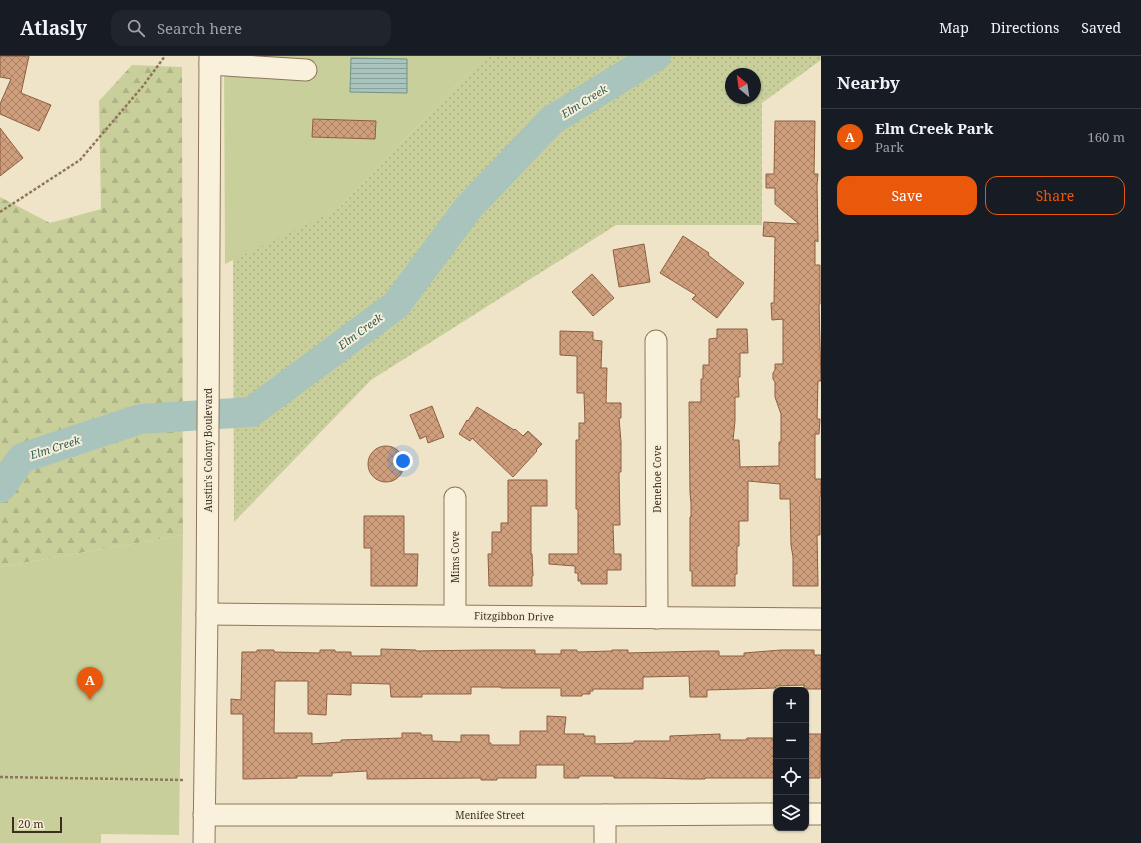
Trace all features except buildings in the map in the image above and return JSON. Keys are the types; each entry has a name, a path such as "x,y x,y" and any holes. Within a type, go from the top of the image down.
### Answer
{"street":[{"path":"210,60 306,70"},
{"name":"Austin's Colony Boulevard","path":"204,843 207,614 210,60"},
{"name":"Denehoe Cove","path":"656,341 657,618"},
{"name":"Mims Cove","path":"455,498 455,615"},
{"name":"Fitzgibbon Drive","path":"207,614 821,619"},
{"name":"Menifee Street","path":"204,814 773,814"},
{"path":"809,814 821,814"},
{"path":"605,815 605,843"}],"path":[{"path":"0,212 80,160 143,86 165,56"},
{"path":"0,777 185,780"}],"green space":[{"path":"224,56 485,56 339,208 225,264"},
{"path":"485,56 821,56 821,60 762,103 762,225 616,225 371,380 234,522 233,259 339,208"},
{"path":"132,65 182,67 183,535 0,567 0,197 50,223 101,209 99,101"},
{"path":"183,535 179,835 101,834 101,843 0,843 0,567"}],"water":[{"path":"351,58 407,59 407,93 350,92"}],"waterway":[{"name":"Elm Creek","path":"0,488 22,458 140,419 251,412 396,305 468,208 552,120 656,56"}],"place":[{"name":"Elm Creek Park","path":"90,700"}]}
